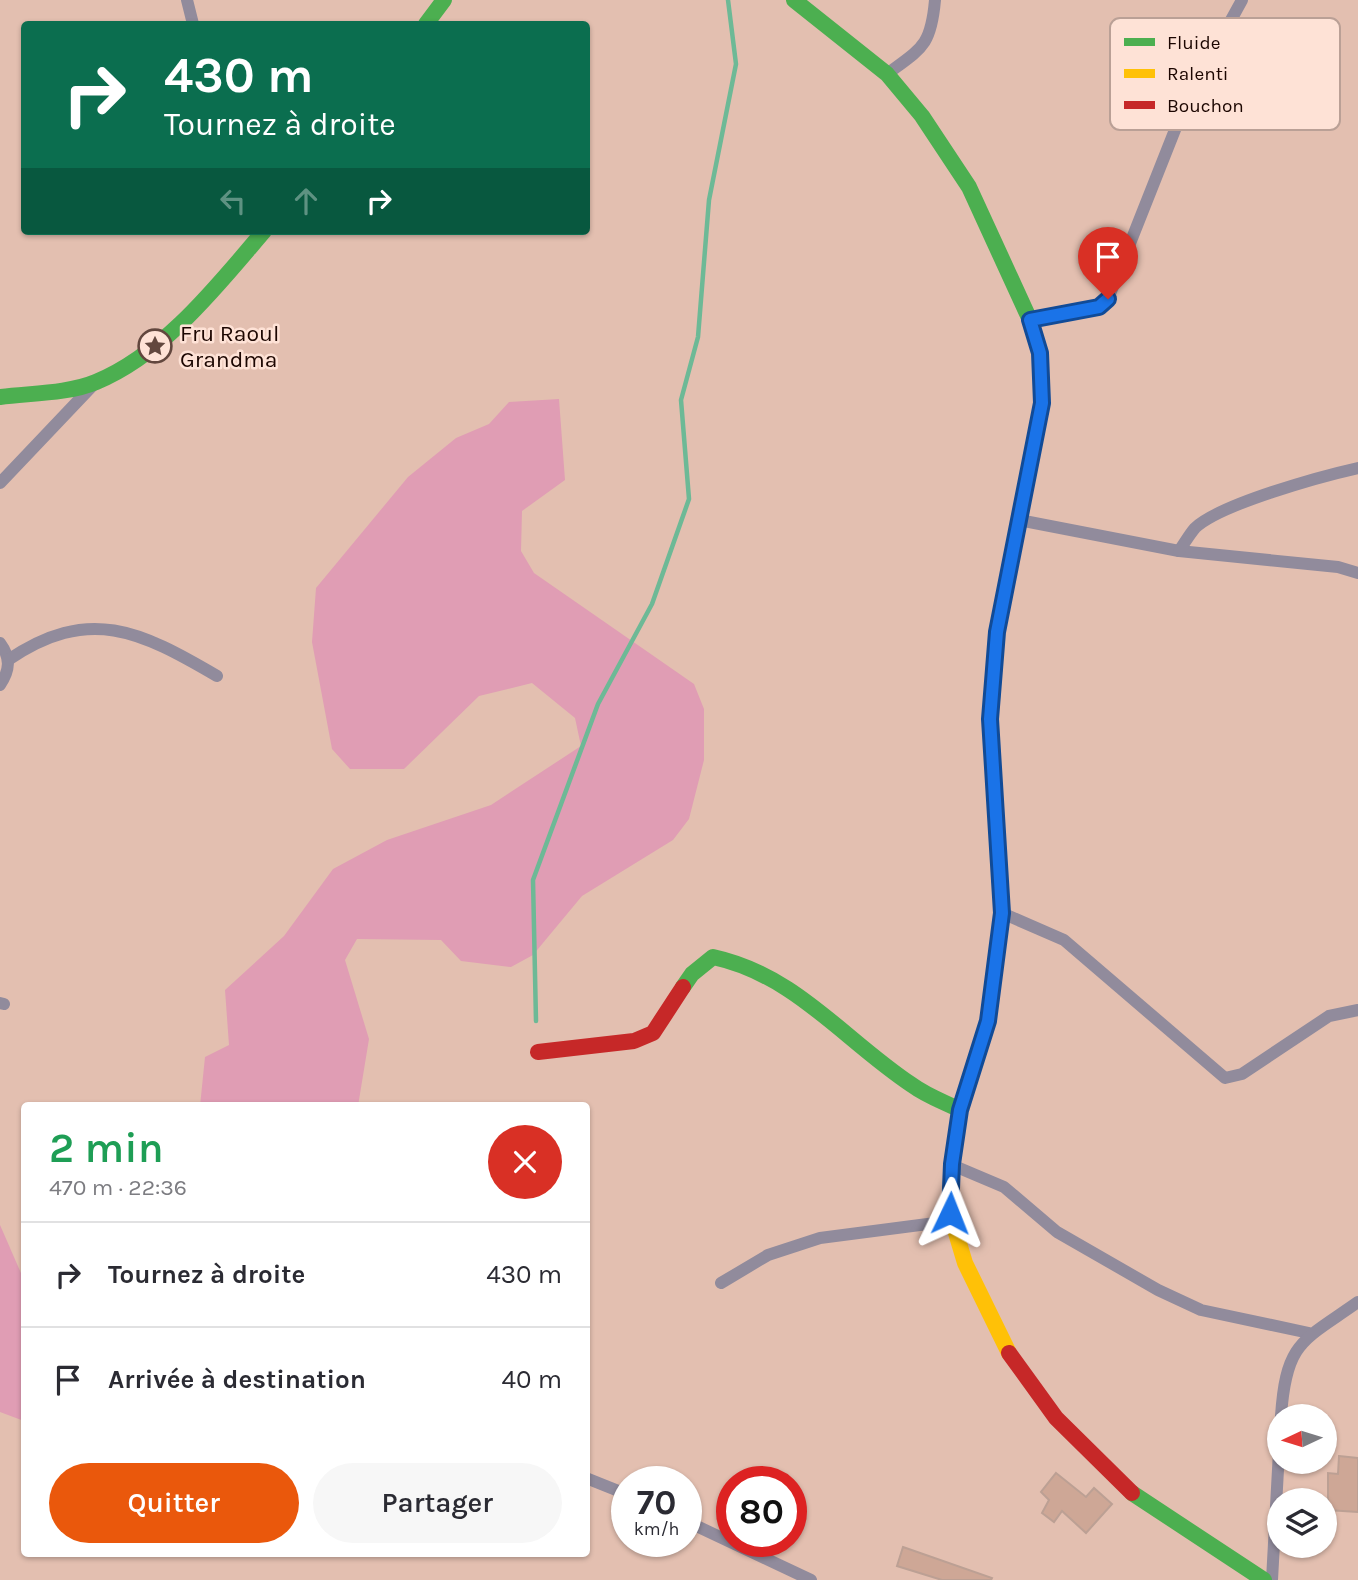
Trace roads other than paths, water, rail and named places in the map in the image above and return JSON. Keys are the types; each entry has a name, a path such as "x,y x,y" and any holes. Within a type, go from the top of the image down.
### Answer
{"main road":[{"path":"428,21 444,0"},
{"path":"794,0 887,74 922,116 969,187 1030,320 1040,353 1042,403 997,632 990,719 1002,913 988,1021 960,1110 952,1164 950,1213 965,1263 988,1314 1013,1361 1056,1418 1124,1488 1264,1580"},
{"path":"0,397 95,383 122,368 178,323 260,235"},
{"path":"538,1052 634,1041 653,1033 692,974 713,957 739,960 832,1020 910,1085 960,1110"}],"street":[{"path":"187,0 192,21"},
{"path":"887,74 925,46 933,20 935,0"},
{"path":"1231,18 1241,0"},
{"path":"1030,320 1099,307 1108,299 1175,130"},
{"path":"0,483 95,383"},
{"path":"1179,551 1195,528 1210,519 1276,490 1358,468"},
{"path":"1019,520 1179,551 1338,568 1358,573"},
{"path":"8,660 33,643 67,629 93,627 125,632 172,650 217,676"},
{"path":"0,643 8,660 8,672 0,685"},
{"path":"1002,913 1065,940 1224,1078 1242,1074 1329,1016 1358,1010"},
{"path":"952,1164 1004,1187 1057,1232 1158,1290 1201,1310 1309,1333"},
{"path":"721,1283 768,1255 820,1238 943,1222 950,1213"},
{"path":"1283,1404 1287,1370 1309,1333 1358,1302"},
{"path":"1272,1580 1278,1474"},
{"path":"590,1480 611,1488"},
{"path":"702,1529 811,1580"}],"waterway":[{"path":"536,1021 533,880 598,704 652,604 689,499 681,400 698,337 709,200 736,64 728,0"}],"place":[{"name":"Fru Raoul Grandma","path":"155,346"}]}
